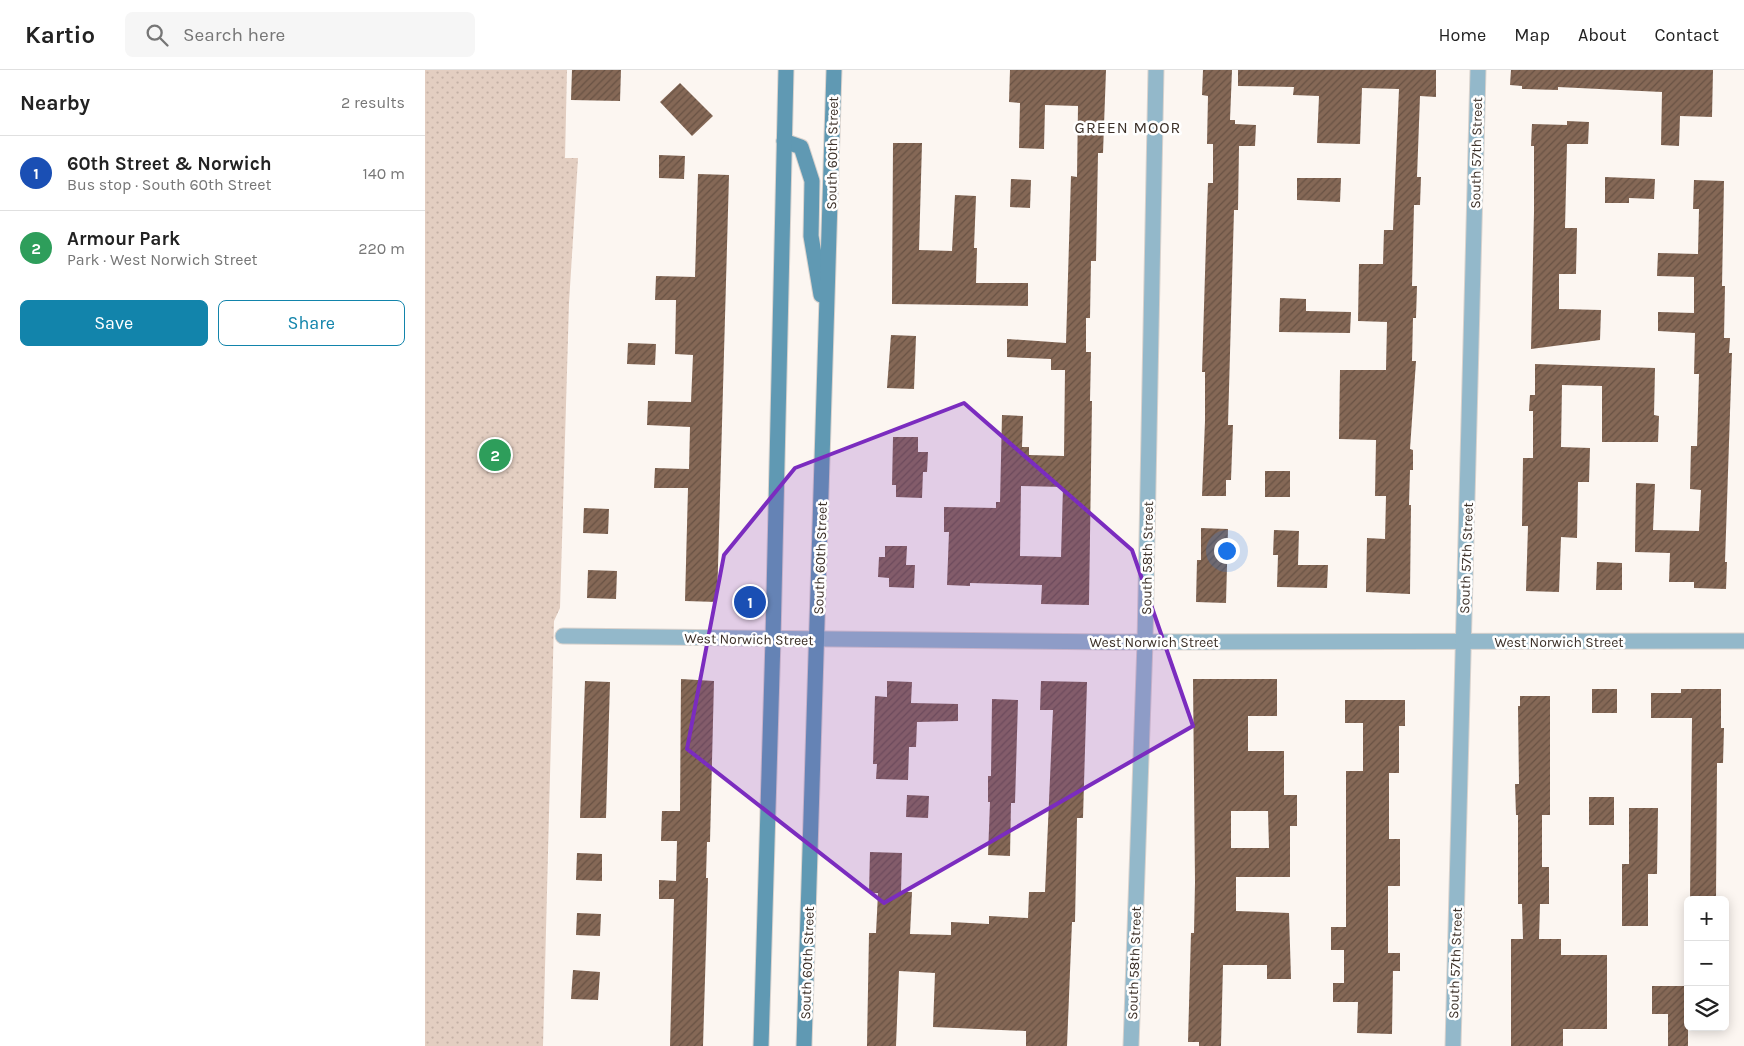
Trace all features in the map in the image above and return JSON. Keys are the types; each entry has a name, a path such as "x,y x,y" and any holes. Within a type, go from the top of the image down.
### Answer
{"main road":[{"path":"761,1046 773,639 786,70"},
{"name":"South 60th Street","path":"804,1046 834,70"},
{"path":"784,142 801,147 812,181 811,236 827,328"}],"street":[{"name":"South 58th Street","path":"1131,1046 1145,642 1156,70"},
{"name":"South 57th Street","path":"1453,1046 1478,70"},
{"name":"West Norwich Street","path":"563,636 1145,642 1744,641"}],"highlighted area":[{"path":"964,403 1132,550 1193,726 884,903 687,749 724,555 795,468"}],"shaded area":[{"path":"425,70 567,70 565,158 578,158 569,303 560,608 554,621 543,1046 425,1046"}],"building":[{"path":"572,70 621,70 620,101 571,100"},
{"path":"1010,70 1106,70 1103,153 1098,153 1096,261 1091,261 1090,318 1086,318 1086,352 1091,352 1090,401 1092,401 1089,605 1041,604 1042,585 970,583 970,586 947,585 949,532 944,532 944,507 996,508 996,502 1000,502 1002,415 1023,416 1022,447 1029,447 1029,455 1064,456 1065,370 1051,370 1051,359 1007,357 1007,339 1066,343 1071,176 1077,177 1078,106 1045,105 1044,149 1019,148 1020,103 1009,102","holes":["1021,486 1063,487 1061,557 1020,556"]},
{"path":"1203,70 1232,70 1230,120 1235,120 1235,124 1256,125 1255,146 1239,146 1238,210 1234,210 1228,425 1233,425 1231,480 1226,480 1226,496 1202,496 1205,372 1202,372 1207,209 1208,183 1213,183 1213,144 1207,144 1208,96 1202,95"},
{"path":"1238,70 1436,70 1436,97 1420,96 1417,177 1421,177 1420,205 1414,205 1412,286 1417,286 1416,318 1413,318 1412,361 1416,361 1410,449 1413,450 1413,470 1410,470 1409,505 1411,505 1410,594 1366,592 1367,538 1385,539 1386,496 1375,496 1376,440 1339,439 1340,370 1386,370 1387,322 1358,321 1359,264 1383,264 1384,230 1393,230 1399,89 1362,88 1360,144 1317,143 1319,96 1293,95 1294,87 1238,86"},
{"path":"1511,70 1713,70 1712,117 1680,116 1679,146 1661,145 1662,92 1558,87 1558,90 1522,89 1522,86 1510,85"},
{"path":"680,83 713,116 692,136 660,102"},
{"path":"1567,121 1589,122 1588,144 1567,144 1565,228 1577,228 1576,274 1559,274 1559,309 1601,310 1600,340 1531,349 1534,212 1532,124 1567,125"},
{"path":"893,143 922,143 919,250 952,251 955,195 976,196 974,248 977,248 976,283 1028,283 1028,306 892,304"},
{"path":"659,155 685,156 684,179 659,178"},
{"path":"698,174 729,175 717,602 685,601 688,488 654,488 655,468 689,469 690,427 647,425 648,401 691,402 693,355 675,354 676,300 655,300 656,276 695,277"},
{"path":"1605,177 1655,179 1654,199 1629,198 1629,203 1605,203"},
{"path":"1297,178 1341,178 1340,202 1297,200"},
{"path":"1011,179 1031,180 1030,208 1010,207"},
{"path":"1694,180 1724,181 1722,286 1725,286 1724,338 1730,338 1729,353 1732,353 1725,562 1727,562 1726,589 1694,588 1694,582 1669,582 1670,553 1635,552 1636,483 1655,484 1653,530 1699,531 1701,490 1690,489 1691,446 1697,446 1699,374 1694,374 1695,333 1658,331 1658,312 1694,313 1694,277 1657,276 1658,253 1698,254 1699,209 1693,209"},
{"path":"1280,298 1306,299 1306,311 1351,312 1350,333 1279,332"},
{"path":"891,335 916,336 914,389 887,388"},
{"path":"628,343 656,344 655,365 627,364"},
{"path":"1535,364 1655,368 1654,415 1659,416 1658,442 1602,442 1602,386 1562,385 1561,447 1590,448 1589,482 1578,482 1577,538 1561,537 1559,592 1526,591 1528,526 1522,526 1523,458 1533,458 1533,411 1529,411 1530,395 1535,395"},
{"path":"893,437 918,437 918,452 928,452 927,472 923,472 922,498 896,497 896,485 892,485"},
{"path":"1265,471 1290,471 1290,497 1265,497"},
{"path":"584,508 609,509 608,534 583,533"},
{"path":"1201,528 1228,529 1226,603 1196,602 1197,560 1201,560"},
{"path":"1274,530 1299,531 1298,565 1328,565 1327,588 1277,587 1278,555 1273,555"},
{"path":"885,546 907,546 906,565 915,565 914,588 889,587 889,578 878,577 879,557 885,557"},
{"path":"1597,562 1622,563 1622,590 1596,590"},
{"path":"588,570 617,571 616,599 587,598"},
{"path":"681,679 714,681 710,842 707,842 706,878 708,878 703,1046 670,1046 674,899 659,899 659,880 676,881 677,841 661,841 662,811 680,811"},
{"path":"1193,679 1277,679 1277,716 1248,716 1248,751 1284,751 1284,795 1297,795 1297,826 1290,826 1290,877 1236,877 1236,911 1289,913 1291,979 1267,979 1267,965 1223,965 1221,1046 1199,1046 1199,1042 1188,1042 1191,933 1194,933","holes":["1231,811 1268,811 1269,848 1231,848"]},
{"path":"585,681 610,682 606,818 580,818"},
{"path":"887,681 912,682 911,703 958,704 958,721 917,722 916,747 909,747 908,780 876,779 877,764 873,764 875,696 887,697"},
{"path":"1041,681 1087,682 1083,818 1077,818 1075,922 1072,922 1067,1046 1026,1046 1026,1031 933,1027 935,973 899,971 896,1046 867,1046 869,933 876,933 878,893 869,893 870,852 902,853 901,892 912,892 910,934 951,935 951,922 989,924 989,916 1028,918 1029,892 1045,892 1053,710 1040,710"},
{"path":"1592,689 1617,689 1617,713 1592,713"},
{"path":"1681,689 1721,689 1721,728 1724,728 1723,763 1717,763 1716,896 1690,896 1692,718 1651,718 1651,693 1681,693"},
{"path":"1520,696 1550,696 1550,815 1542,815 1542,867 1549,867 1549,904 1540,904 1539,939 1561,939 1561,955 1607,955 1607,1029 1563,1029 1563,1046 1511,1046 1511,939 1523,939 1522,904 1518,904 1518,815 1516,815 1515,784 1519,784 1518,706 1520,706"},
{"path":"992,699 1018,700 1015,803 1011,803 1010,856 988,855 990,802 988,802 988,776 991,776"},
{"path":"1345,700 1405,700 1405,726 1399,726 1399,773 1389,773 1389,839 1400,839 1400,886 1388,886 1388,953 1400,953 1400,971 1393,971 1392,1034 1357,1033 1358,1002 1333,1002 1333,983 1344,983 1344,950 1331,950 1331,927 1346,927 1346,771 1363,771 1363,723 1345,723"},
{"path":"907,795 929,796 928,818 906,817"},
{"path":"1589,797 1614,797 1614,825 1589,825"},
{"path":"1629,808 1658,808 1657,874 1648,874 1648,926 1622,926 1622,864 1629,864"},
{"path":"577,853 602,854 602,881 576,880"},
{"path":"577,913 601,914 600,936 576,935"},
{"path":"573,970 600,972 598,1000 571,999"},
{"path":"1652,986 1684,986 1684,1031 1688,1031 1688,1046 1668,1046 1668,1014 1652,1014"}],"place":[{"name":"Armour Park","path":"495,455"},
{"name":"60th Street & Norwich","path":"750,602"}],"district":[{"name":"GREEN MOOR","path":"1128,127"}]}
